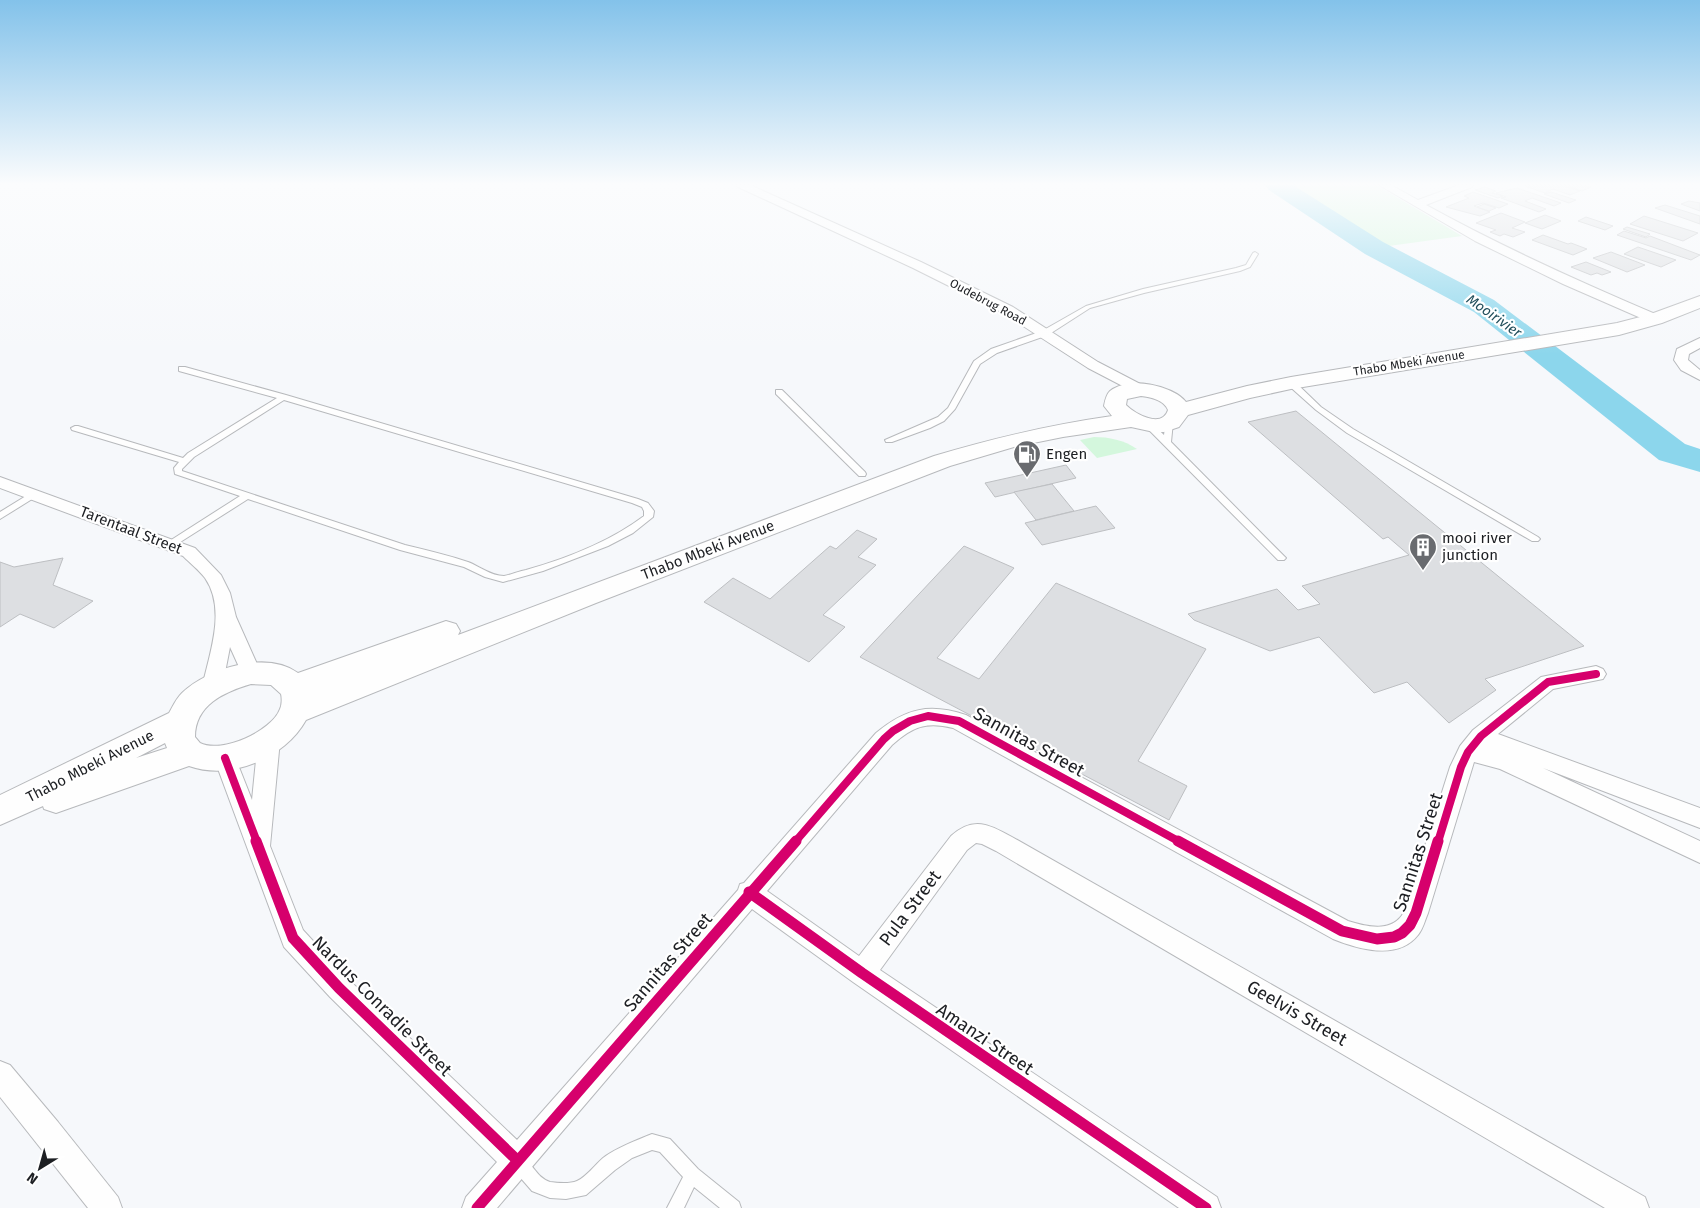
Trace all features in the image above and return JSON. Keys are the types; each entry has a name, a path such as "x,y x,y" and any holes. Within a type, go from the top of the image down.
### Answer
{"main road":[{"name":"Thabo Mbeki Avenue","path":"294,698 340,671 862,474 977,437 1127,412 1170,418 1247,392 1291,383 1619,329 1656,319 1700,302"},
{"path":"1127,412 1127,391 1141,390 1170,418"},
{"name":"Thabo Mbeki Avenue","path":"294,698 596,592 942,461 1010,441 1062,430 1127,412"},
{"path":"251,673 271,673 287,679 294,698 289,721 269,740 248,751 225,758 200,757 190,754 178,740 180,721 187,709 212,688 231,679 251,673"},
{"name":"Thabo Mbeki Avenue","path":"0,811 180,721"},
{"name":"Thabo Mbeki Avenue","path":"0,818 190,754"}],"street":[{"name":"Oudebrug Road","path":"863,241 1008,310 1093,365 1141,390"},
{"path":"1483,241 1567,281 1656,319"},
{"path":"1700,342 1682,352 1681,360 1686,367 1700,376"},
{"name":"Oudebrug Road","path":"1093,365 1127,412"},
{"name":"Tarentaal Street","path":"0,482 189,552 212,575 220,593 226,617 251,673"},
{"name":"Tarentaal Street","path":"212,688 226,617"},
{"name":"Sannitas Street","path":"477,1208 749,892 884,739 894,729 918,717 943,716 959,721 1342,931 1362,938 1382,939 1399,934 1410,926 1416,913 1461,767 1474,744 1511,710 1548,682 1596,674"},
{"path":"258,851 269,740"},
{"path":"1474,744 1700,818"},
{"path":"1474,744 1504,761 1700,852"},
{"path":"225,758 258,851"},
{"name":"Geelvis Street","path":"959,843 967,834 978,832 1004,844 1634,1208"},
{"name":"Pula Street","path":"862,973 959,843"},
{"name":"Nardus Conradie Street","path":"258,851 293,938 339,988 517,1160"},
{"name":"Amanzi Street","path":"749,892 862,973 1206,1208"},
{"path":"0,1076 48,1132 107,1208"}],"lane":[{"path":"889,440 927,426 941,418 951,409 969,376 983,357 994,350 1045,333 1088,307 1143,291 1238,270 1248,266 1255,254"},
{"path":"182,369 283,397 635,501 650,511 648,517 630,531 605,544 540,569 503,579 488,575 467,565 403,548 178,472 178,468 183,461 283,397"},
{"path":"1291,383 1303,396 1325,413 1382,451 1535,539"},
{"path":"779,392 862,474"},
{"path":"1170,418 1281,558"},
{"path":"75,428 183,461"},
{"path":"0,516 34,494"},
{"path":"171,544 246,496"},
{"name":"Nardus Conradie Street","path":"517,1160 538,1185 550,1190 566,1191 580,1189 609,1164 627,1152 652,1142 664,1145 692,1174 733,1208"},
{"path":"675,1208 692,1174"}],"green space":[{"path":"1364,241 1423,241 1374,248"},
{"path":"1094,437 1127,443 1137,449 1097,458 1080,440"}],"building":[{"path":"1536,241 1561,241 1587,249 1573,255"},
{"path":"1636,241 1664,241 1700,255 1691,260"},
{"path":"1638,247 1676,260 1661,267 1624,254"},
{"path":"1611,252 1645,265 1627,272 1593,258"},
{"path":"1586,262 1611,272 1602,275 1597,273 1591,275 1571,267"},
{"name":"mooi river junction","path":"1296,411 1584,646 1485,679 1496,690 1449,723 1407,682 1374,693 1319,637 1270,651 1194,620 1188,614 1277,589 1298,610 1320,604 1302,586 1409,555 1388,537 1383,539 1248,422"},
{"path":"1066,465 1076,478 995,497 985,483"},
{"path":"1052,484 1074,511 1036,520 1014,492"},
{"path":"1096,506 1115,528 1042,545 1025,523"},
{"path":"857,530 877,539 858,557 876,565 823,615 845,627 809,662 704,602 733,578 770,599 830,546 836,549"},
{"path":"964,546 1014,568 937,658 979,679 1056,583 1206,649 1138,761 1187,786 1169,820 860,657"},
{"path":"63,558 53,585 93,601 54,628 20,614 0,627 0,562 14,567"}],"waterway":[{"name":"Mooirivier","path":"1364,241 1484,306 1672,452 1700,461"}],"cycle path":[{"path":"477,1208 884,739 910,721 928,716 959,721 1342,931 1377,939 1394,937 1402,933 1412,922 1461,767 1468,752 1481,736 1548,682 1596,674"},
{"path":"225,758 293,938 339,988 517,1160"},
{"path":"749,892 862,973 1206,1208"}],"place":[{"name":"Engen","path":"1027,478"},
{"name":"mooi river junction","path":"1423,571"}]}
